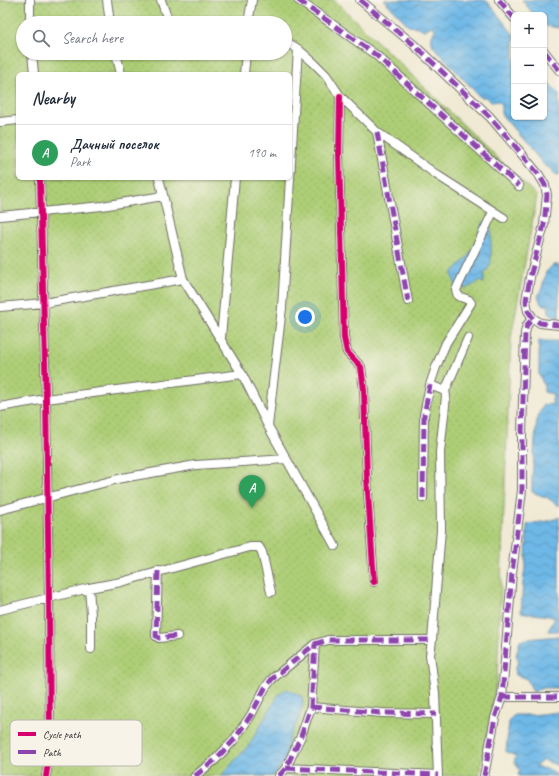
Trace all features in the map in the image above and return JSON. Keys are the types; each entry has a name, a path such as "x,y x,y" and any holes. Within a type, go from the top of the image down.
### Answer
{"street":[{"path":"30,0 30,16"},
{"path":"107,0 109,16"},
{"path":"161,0 166,16"},
{"path":"249,16 252,0"},
{"path":"298,0 376,55 519,186"},
{"path":"360,0 413,44 490,117 539,175 545,185 547,195 544,225 530,276 526,302 528,311 533,318 540,323 559,325"},
{"path":"499,0 511,14"},
{"path":"292,46 298,49 326,75 340,96 377,132 437,175 504,218"},
{"path":"292,146 298,49"},
{"path":"547,55 559,70"},
{"path":"33,60 34,72"},
{"path":"118,60 121,72"},
{"path":"244,72 245,60"},
{"path":"340,96 344,338 347,352 361,367 364,390 367,478 374,582"},
{"path":"0,122 16,120"},
{"path":"377,132 408,300"},
{"path":"40,180 46,400 50,720"},
{"path":"159,180 183,280 221,338 242,374 268,426 334,546"},
{"path":"221,338 235,180"},
{"path":"268,426 282,308 290,180"},
{"path":"0,216 102,206 163,196"},
{"path":"423,498 424,415 430,385 446,343 471,303 469,300 458,296 456,290 493,212"},
{"path":"0,307 44,303 183,280"},
{"path":"484,776 495,718 502,697 512,573 522,490 525,333 527,325 533,318"},
{"path":"286,768 438,776 436,714 430,655 441,530 440,452 445,391 468,338"},
{"path":"0,407 242,374"},
{"path":"430,385 445,391"},
{"path":"0,510 122,478 188,467 286,459"},
{"path":"0,610 89,588 121,582 250,547 259,547 262,552 271,592"},
{"path":"158,571 156,636 159,638 177,636"},
{"path":"89,588 91,649"},
{"path":"195,776 215,760 234,740 251,715 265,688 272,679 315,644 328,640 432,640"},
{"path":"279,776 286,768 301,736 311,707 315,644"},
{"path":"502,697 559,697"},
{"path":"311,707 382,713 436,714"},
{"path":"46,776 48,766"}],"green space":[{"path":"0,0 334,0 537,196 511,338 497,679 479,776 0,776"}],"water":[{"path":"384,0 485,0 488,2 511,31 511,120 547,120 547,81 559,94 559,175 554,174 552,169 545,166 501,114 501,105 498,101 492,102 485,97 480,97 433,46 431,38 435,30 432,26 424,30 418,27 409,26"},
{"path":"522,0 559,0 559,28 547,26 547,12 532,12"},
{"path":"484,221 489,224 492,233 491,264 484,275 484,283 479,281 467,288 459,286 455,284 452,274 472,250"},
{"path":"553,265 559,265 559,318 549,313 549,306 541,304 538,296 542,288 546,272"},
{"path":"539,341 559,341 559,506 548,498 532,492 537,418 543,405 553,404 553,394 544,392 544,385 539,375"},
{"path":"559,517 559,631 548,631 555,618 521,612 526,560 527,525 552,520"},
{"path":"559,636 559,688 542,688 533,692 527,679 516,675 515,668 519,661 516,655 520,641"},
{"path":"287,689 302,696 303,704 299,719 289,738 284,762 273,776 221,776 249,745 279,694"},
{"path":"559,712 559,766 543,760 535,767 547,769 559,776 519,776 520,770 514,762 516,756 506,752 509,721 514,715"}],"marked path":[{"path":"298,0 376,55 519,186"},
{"path":"360,0 413,44 490,117 539,175 545,185 547,195 544,225 530,277 526,301 528,311 533,318 540,323 559,325"},
{"path":"499,0 511,14"},
{"path":"547,55 559,70"},
{"path":"377,132 408,301"},
{"path":"484,776 495,718 502,697 512,573 522,490 525,333 527,325 533,318"},
{"path":"423,498 424,415 430,385"},
{"path":"158,571 156,636 159,638 177,636"},
{"path":"195,776 215,760 234,740 251,715 265,688 272,679 315,644 328,640 432,640"},
{"path":"279,776 286,768 301,736 311,707 315,644"},
{"path":"502,697 559,697"},
{"path":"311,707 382,713 436,714"},
{"path":"286,768 438,775"}],"cycle path":[{"path":"340,96 339,155 344,338 347,352 361,367 364,390 367,478 374,582"},
{"path":"40,180 46,399 50,720"},
{"path":"46,776 48,766"}],"place":[{"name":"Дачный поселок","path":"252,508"}]}
